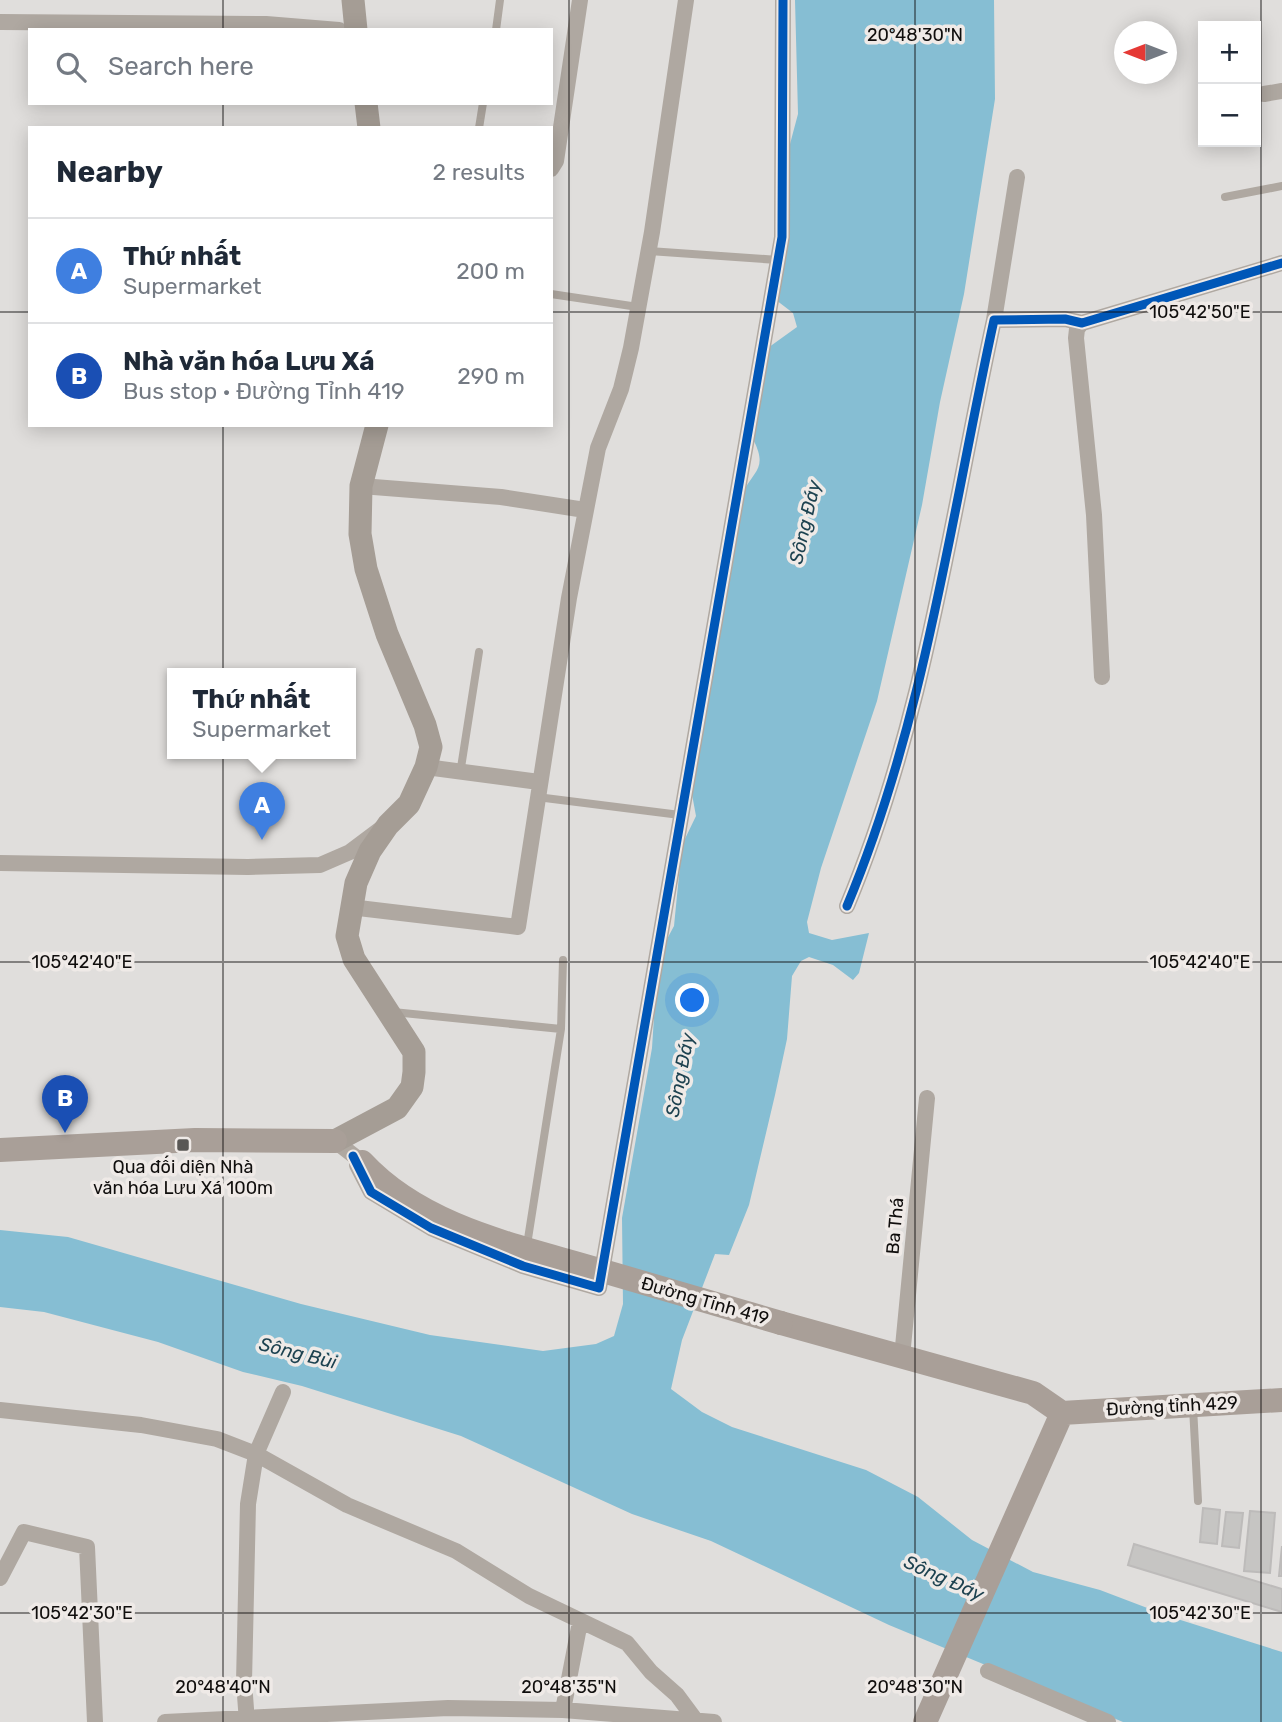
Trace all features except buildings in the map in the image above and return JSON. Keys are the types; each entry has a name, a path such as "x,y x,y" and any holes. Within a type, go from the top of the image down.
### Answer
{"main road":[{"path":"0,1150 195,1140 350,1153"},
{"name":"Đường Tỉnh 419","path":"350,1153 374,1175 423,1211 493,1239 1033,1393 1062,1413"},
{"name":"Đường tỉnh 429","path":"1062,1413 1282,1401"},
{"path":"927,1717 1062,1413"}],"street":[{"path":"354,0 356,28"},
{"path":"553,166 556,161 580,0"},
{"path":"350,906 518,927 537,789 585,510 598,448 621,389 638,307 649,251 686,0"},
{"path":"376,427 361,486 360,534 366,569 399,669 425,725 431,747 426,767 410,804 388,825 370,851 356,883 350,906 347,936 354,960 414,1052 412,1087 397,1108 350,1153 371,1192 431,1228 523,1266 599,1288 782,237 783,0"},
{"path":"0,22 266,24 315,28"},
{"path":"1264,94 1282,91"},
{"path":"366,105 369,126"},
{"path":"847,906 869,853 891,783 953,535 970,426 994,320 1017,177"},
{"path":"1102,677 1094,515 1077,329 1089,321 1282,262"},
{"path":"994,320 1089,321"},
{"path":"361,486 501,497 585,510"},
{"path":"426,767 537,789"},
{"path":"0,863 248,867 320,865 350,852 374,831 388,825"},
{"name":"Ba Thá","path":"902,1357 927,1098"},
{"path":"247,1720 244,1682 248,1504 256,1454 283,1392"},
{"path":"0,1410 141,1425 217,1438 256,1454 347,1505 456,1551 529,1596 627,1643 697,1721"},
{"path":"0,1577 24,1532 88,1547 95,1722"},
{"path":"563,1710 580,1622"},
{"path":"988,1671 1108,1722"},
{"path":"165,1722 563,1710 714,1722"}],"lane":[{"path":"496,28 500,0"},
{"path":"479,126 483,105"},
{"path":"1226,197 1282,186"},
{"path":"649,251 778,260"},
{"path":"553,295 638,307"},
{"path":"460,774 479,652"},
{"path":"537,789 680,815"},
{"path":"523,1266 561,1029 563,960"},
{"path":"387,1011 561,1029"},
{"path":"1192,1404 1198,1501"}],"water":[{"path":"795,0 994,0 995,99 964,294 940,402 922,505 877,701 821,868 807,922 809,933 832,940 869,933 859,973 853,980 833,965 809,957 801,961 792,976 787,1039 749,1205 729,1255 715,1254 682,1340 671,1389 702,1412 732,1427 866,1470 918,1497 972,1540 1033,1572 1100,1590 1171,1617 1282,1652 1282,1722 1123,1722 889,1625 711,1541 632,1514 461,1436 302,1386 243,1372 158,1342 44,1312 0,1307 0,1230 68,1237 301,1304 430,1335 543,1351 596,1344 614,1336 623,1304 622,1218 652,1048 658,956 674,926 682,845 696,816 691,789 743,492 759,463 754,441 765,350 797,327 793,313 776,300 790,144 798,114"}],"cycle path":[{"path":"353,1156 371,1192 431,1228 523,1266 599,1288 782,237 783,0"},
{"path":"847,906 897,764 916,691 934,617 994,320 1065,319 1082,323 1282,263"}],"place":[{"name":"Thứ nhất","path":"262,840"},
{"name":"Nhà văn hóa Lưu Xá","path":"65,1133"},
{"name":"Qua đối diện Nhà văn hóa Lưu Xá 100m","path":"183,1145"}],"water label":[{"name":"Sông Đáy","path":"805,522"},
{"name":"Sông Đáy","path":"680,1075"},
{"name":"Sông Bùi","path":"298,1353"},
{"name":"Sông Đáy","path":"944,1578"}]}
